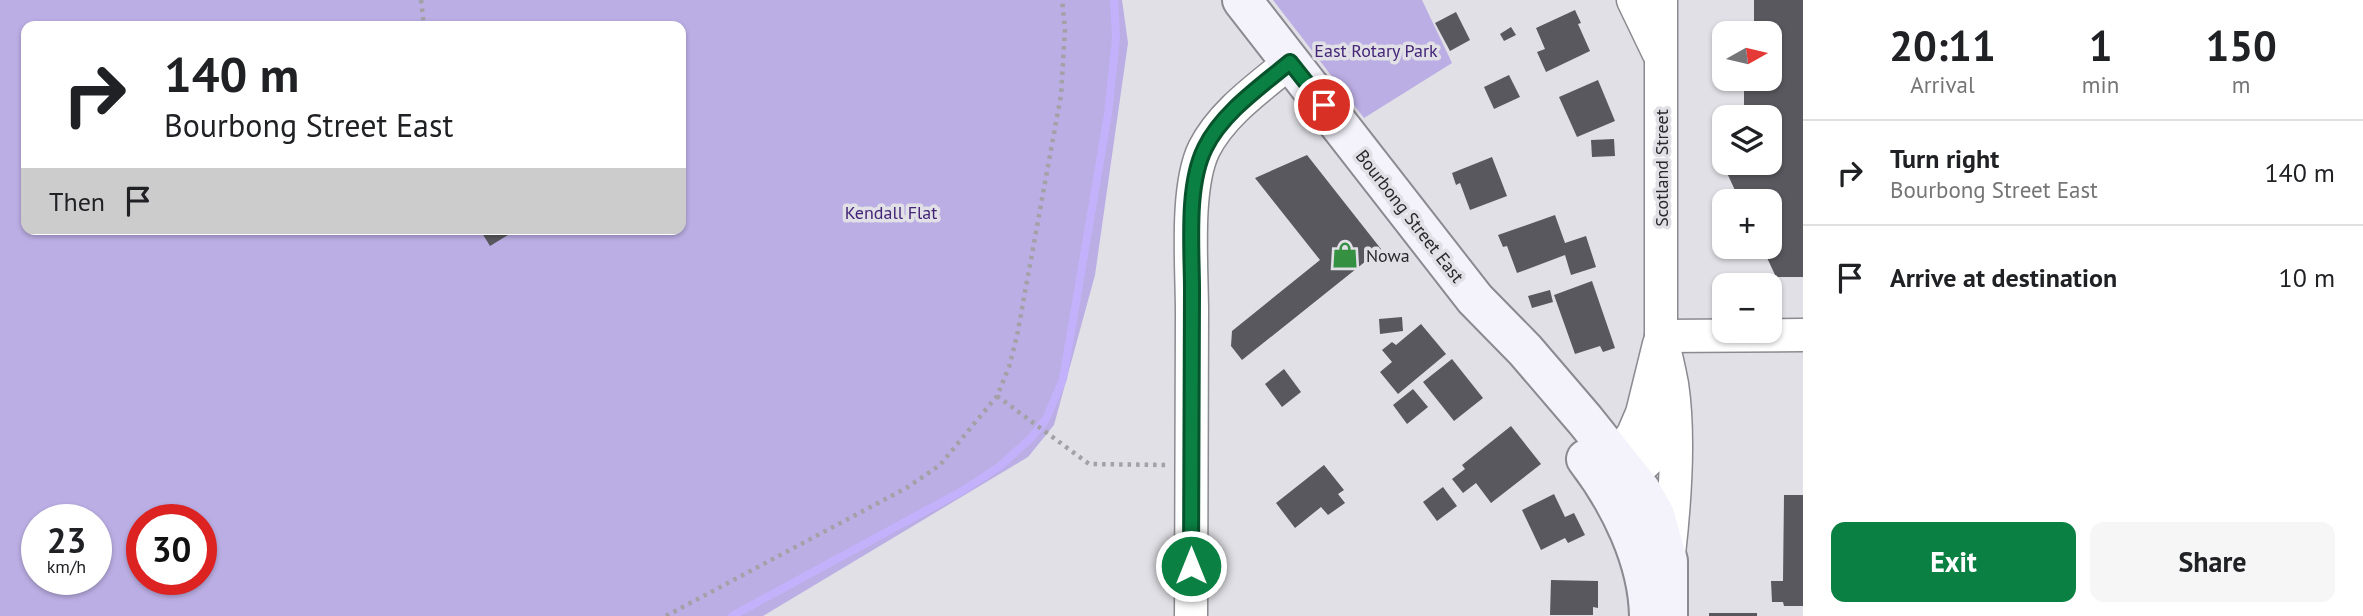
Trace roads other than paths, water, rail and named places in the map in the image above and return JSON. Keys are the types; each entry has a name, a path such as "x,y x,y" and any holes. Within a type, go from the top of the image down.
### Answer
{"main road":[{"name":"Bourbong Street East","path":"1242,0 1475,299 1525,350 1618,473 1655,515 1668,561"},
{"name":"Bourbong Street East","path":"1618,473 1617,503 1643,575 1649,616"},
{"name":"Scotland Street","path":"1668,561 1668,616"}],"street":[{"path":"1633,0 1661,60"},
{"name":"Scotland Street","path":"1661,0 1661,335 1673,396 1674,508 1668,561"},
{"path":"1191,616 1192,249 1196,172 1204,149 1214,132 1233,111 1290,62"},
{"path":"1661,335 1803,335"},
{"name":"Scotland Street","path":"1618,473 1642,413 1661,335"},
{"name":"Scotland Street","path":"1618,473 1647,464 1668,422 1673,396"}],"waterway":[{"path":"732,616 962,491 1000,466 1031,438 1046,419 1063,379 1108,114 1116,38 1114,0"}],"place":[{"name":"Nowa","path":"1345,255"}],"park label":[{"name":"East Rotary Park","path":"1376,50"},
{"name":"Kendall Flat","path":"891,212"}]}
